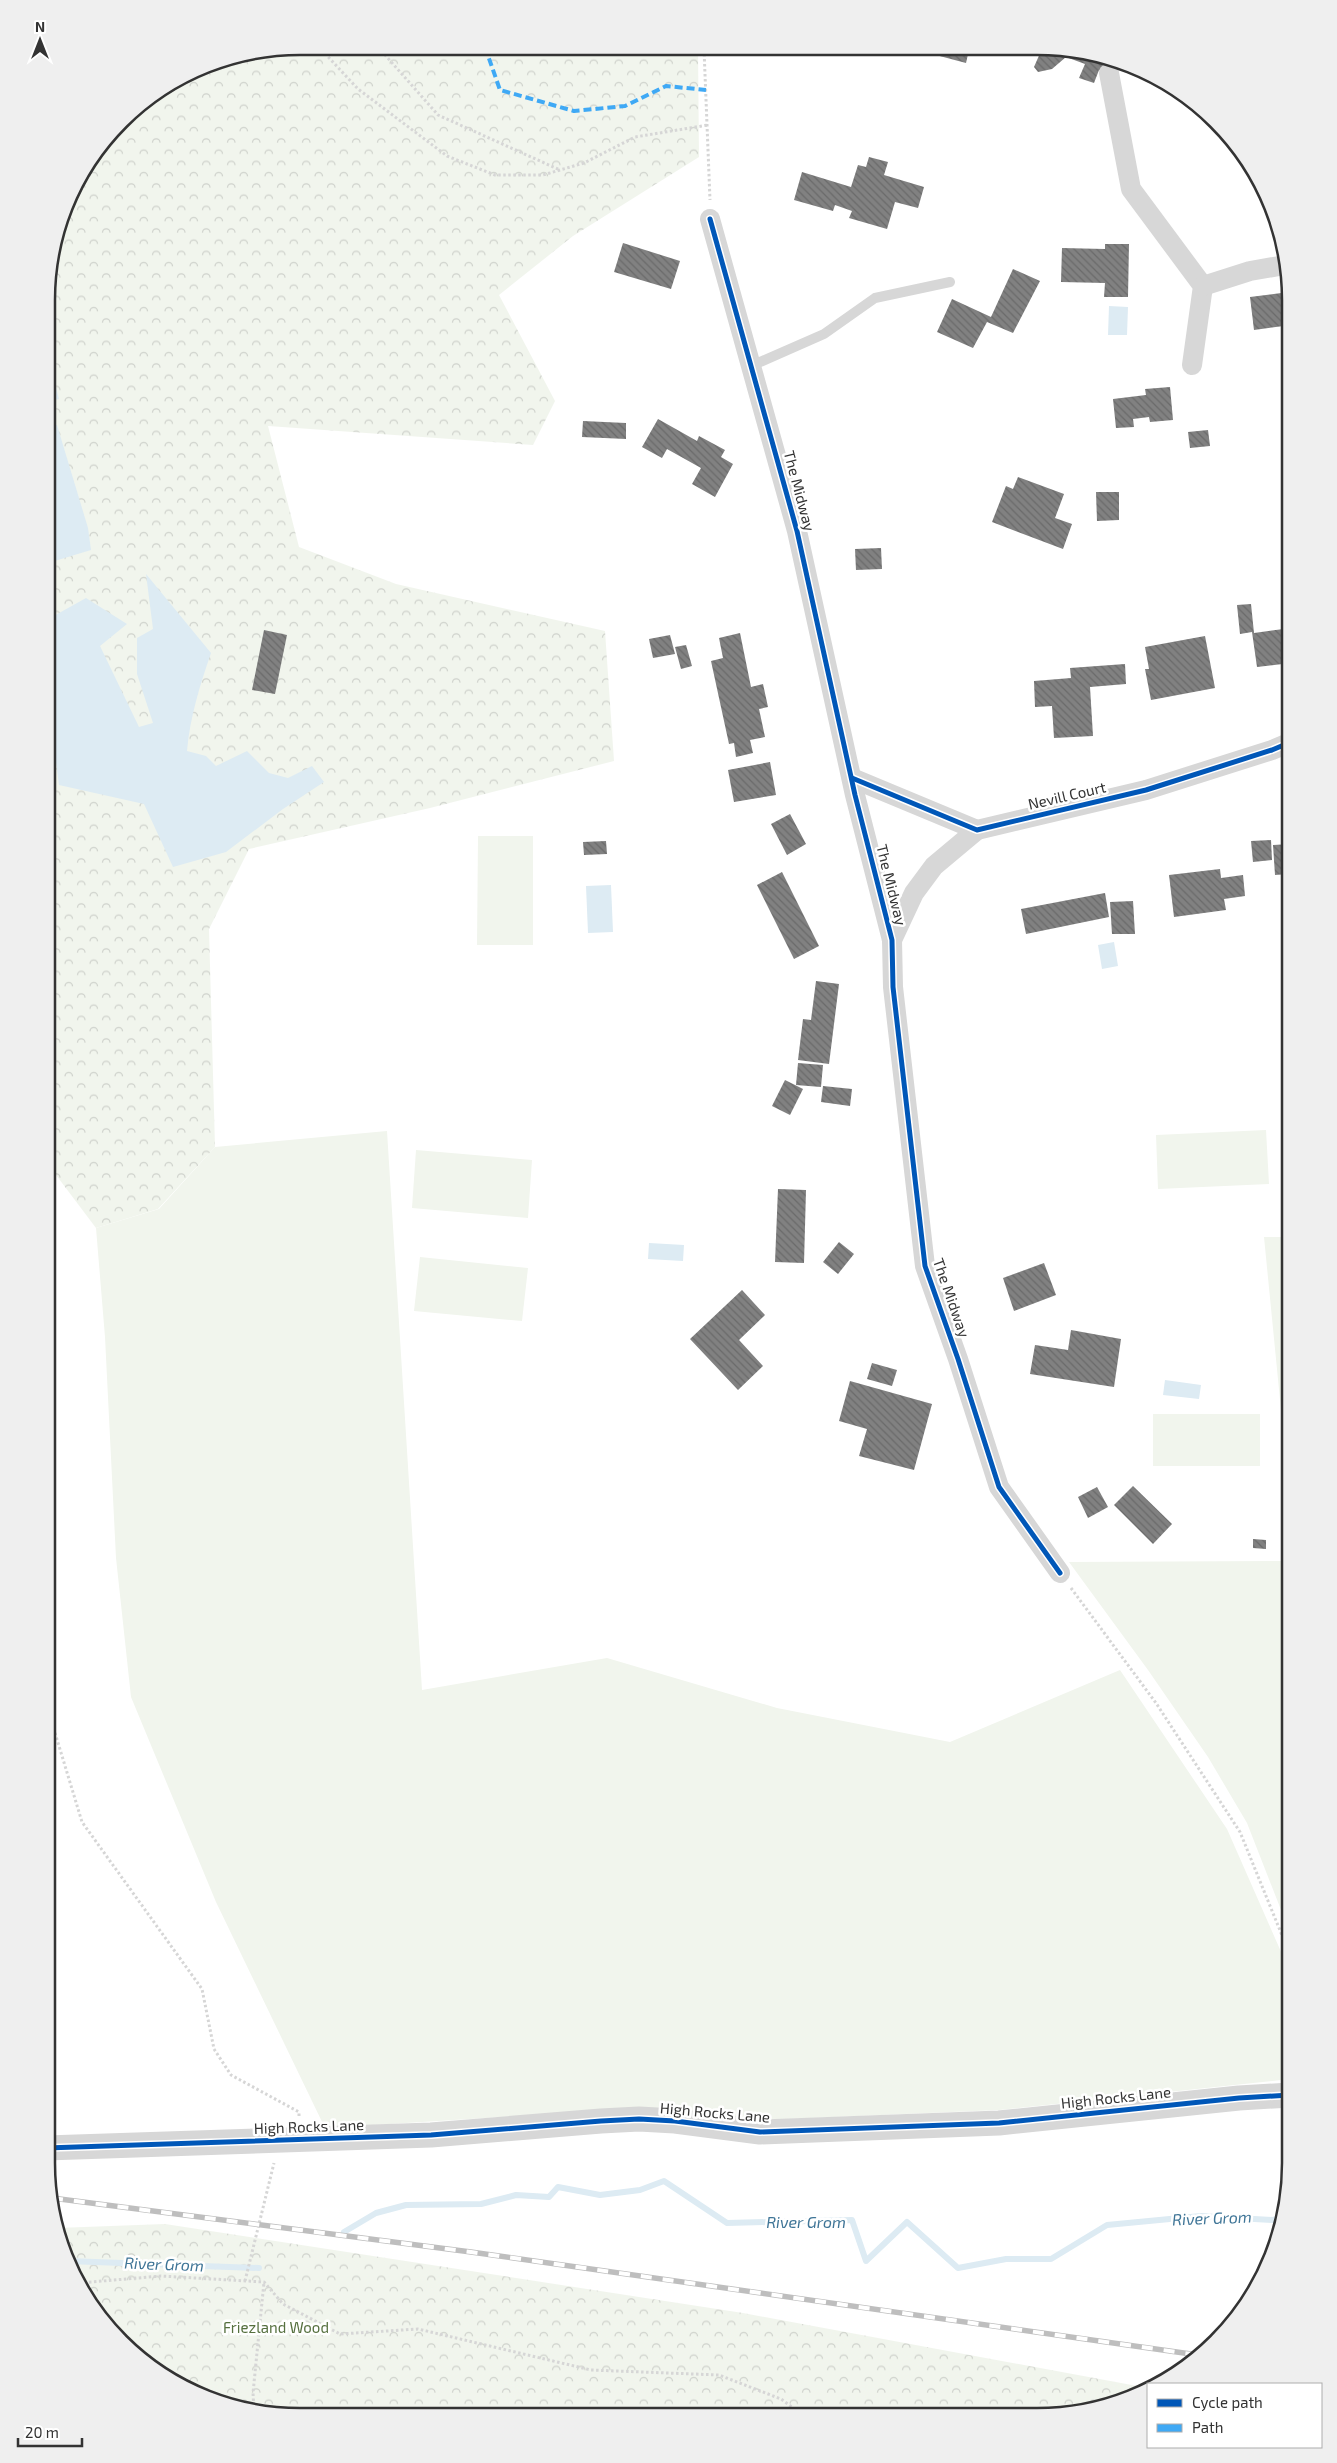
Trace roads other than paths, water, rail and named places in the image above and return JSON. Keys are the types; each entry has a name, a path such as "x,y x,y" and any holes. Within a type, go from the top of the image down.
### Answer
{"street":[{"path":"1109,73 1131,189 1203,286 1192,365"},
{"name":"The Midway","path":"710,219 797,531 855,795 892,940 893,991 925,1266 958,1359 999,1487 1060,1573"},
{"path":"1203,286 1250,271 1280,266"},
{"name":"Nevill Court","path":"977,830 1146,790 1282,746"},
{"path":"852,778 977,830 934,866 914,893 892,940"},
{"name":"High Rocks Lane","path":"55,2148 431,2135 639,2120 675,2121 760,2132 999,2123 1238,2098 1282,2095"}],"lane":[{"path":"752,366 824,334 875,298 950,282"}],"waterway":[{"name":"River Grom","path":"344,2232 376,2213 406,2205 481,2204 516,2195 549,2197 558,2187 600,2195 640,2190 664,2181 727,2223 852,2220 866,2261 907,2222 958,2268 1006,2259 1051,2259 1107,2225 1201,2216 1275,2219"},
{"name":"River Grom","path":"76,2261 259,2268"}],"railway":[{"path":"58,2199 471,2252 1190,2354"}],"park label":[{"name":"Friezland Wood","path":"276,2328"}]}
